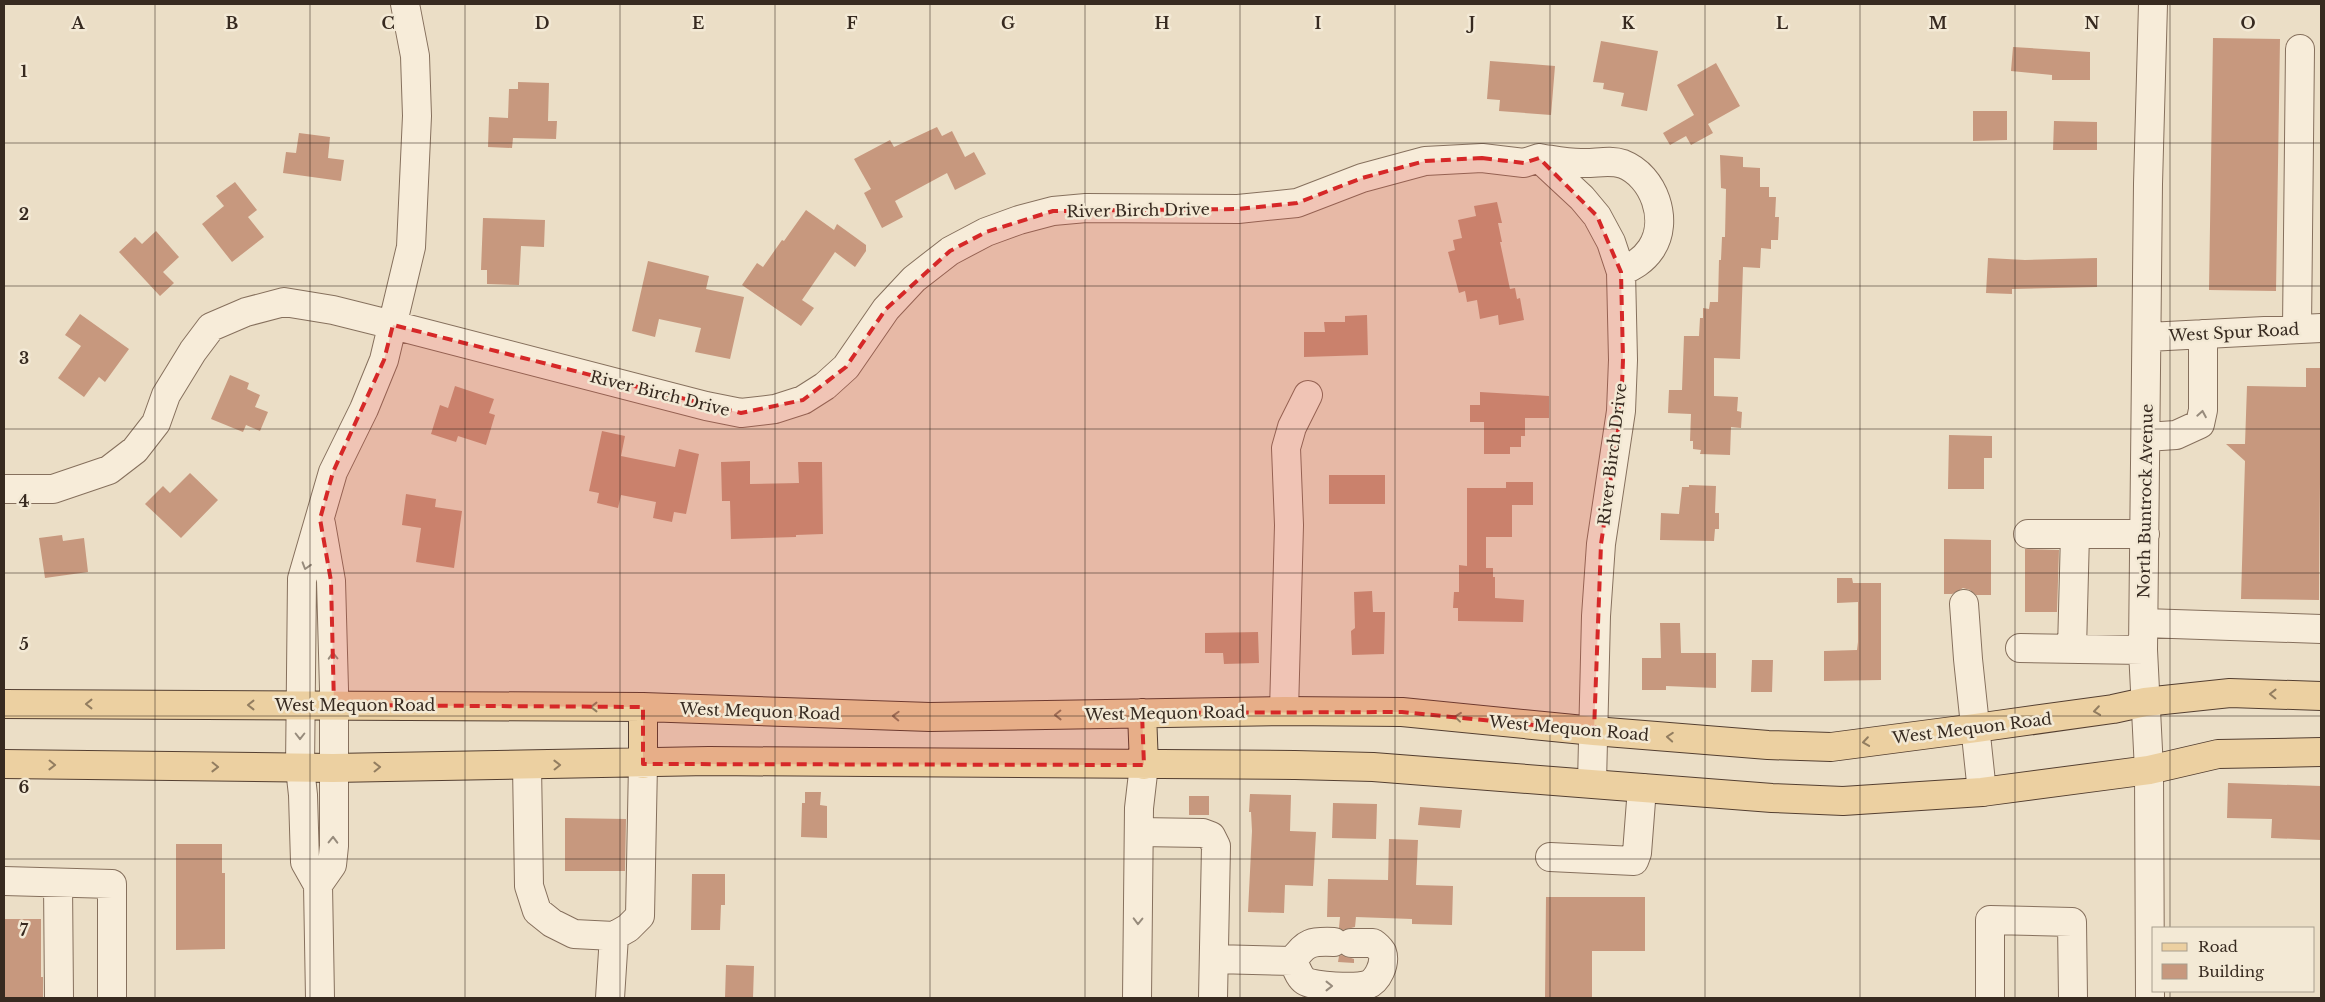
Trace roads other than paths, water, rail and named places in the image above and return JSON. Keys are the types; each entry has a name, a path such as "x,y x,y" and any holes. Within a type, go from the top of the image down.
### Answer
{"main road":[{"name":"West Mequon Road","path":"4,704 643,707 930,717 1284,711 1402,712 1594,731 1768,745 1831,746 2112,709 2145,702 2230,694 2321,696"},
{"path":"643,707 643,764"},
{"path":"1142,714 1143,775"},
{"path":"4,764 333,768 643,764 709,761 1143,775 1373,767 1772,798 1843,801 1982,792 2150,770 2218,754 2321,752"}],"street":[{"path":"320,998 318,884 305,862 304,795 300,768 302,579 333,472 364,409 384,360 411,247 416,174 417,116 415,56 405,4"},
{"name":"North Buntrock Avenue","path":"2150,998 2150,770 2143,650 2148,337 2148,184 2153,4"},
{"path":"2300,49 2309,328"},
{"name":"River Birch Drive","path":"4,489 53,489 109,470 136,450 156,423 166,395 193,351 212,327 246,312 284,302 333,310 706,406 741,413 775,409 804,400 825,386 846,367 886,309 914,279 943,257 986,232 1019,220 1053,211 1086,208 1238,209 1297,203 1362,178 1425,161 1482,158 1524,163 1539,158 1582,198 1598,216 1611,242 1621,272 1623,360 1621,411 1601,544 1596,616 1592,783"},
{"path":"1539,158 1582,164 1601,161 1624,164 1645,180 1657,202 1659,227 1652,248 1637,264 1621,272"},
{"name":"West Spur Road","path":"2148,337 2309,328"},
{"path":"2146,437 2176,435 2200,424 2203,410 2203,334"},
{"path":"1284,711 1288,525 1286,448 1292,427 1308,395"},
{"path":"318,884 332,865 334,705 331,581 320,519"},
{"path":"2028,534 2145,534"},
{"path":"2072,649 2075,534"},
{"path":"1964,604 1982,792"},
{"path":"2144,623 2321,629"},
{"path":"2020,648 2143,650"},
{"path":"527,766 529,886 537,911 552,923 574,934 614,936 628,928 640,916 643,764"},
{"path":"1143,775 1140,808 1148,832 1156,998"},
{"path":"1550,857 1634,861 1637,853 1642,788"},
{"path":"1148,832 1203,833 1211,836 1216,846 1213,998"},
{"path":"1137,998 1148,832"},
{"path":"4,881 112,884 112,998"},
{"path":"58,883 59,998"},
{"path":"1990,998 1990,920 2072,922 2073,998"},
{"path":"610,998 614,936"},
{"path":"1315,941 1373,943 1382,952 1382,964 1377,978 1367,984 1324,986 1311,984 1303,979 1293,961 1302,948 1315,941"},
{"path":"1214,959 1293,961"}]}
